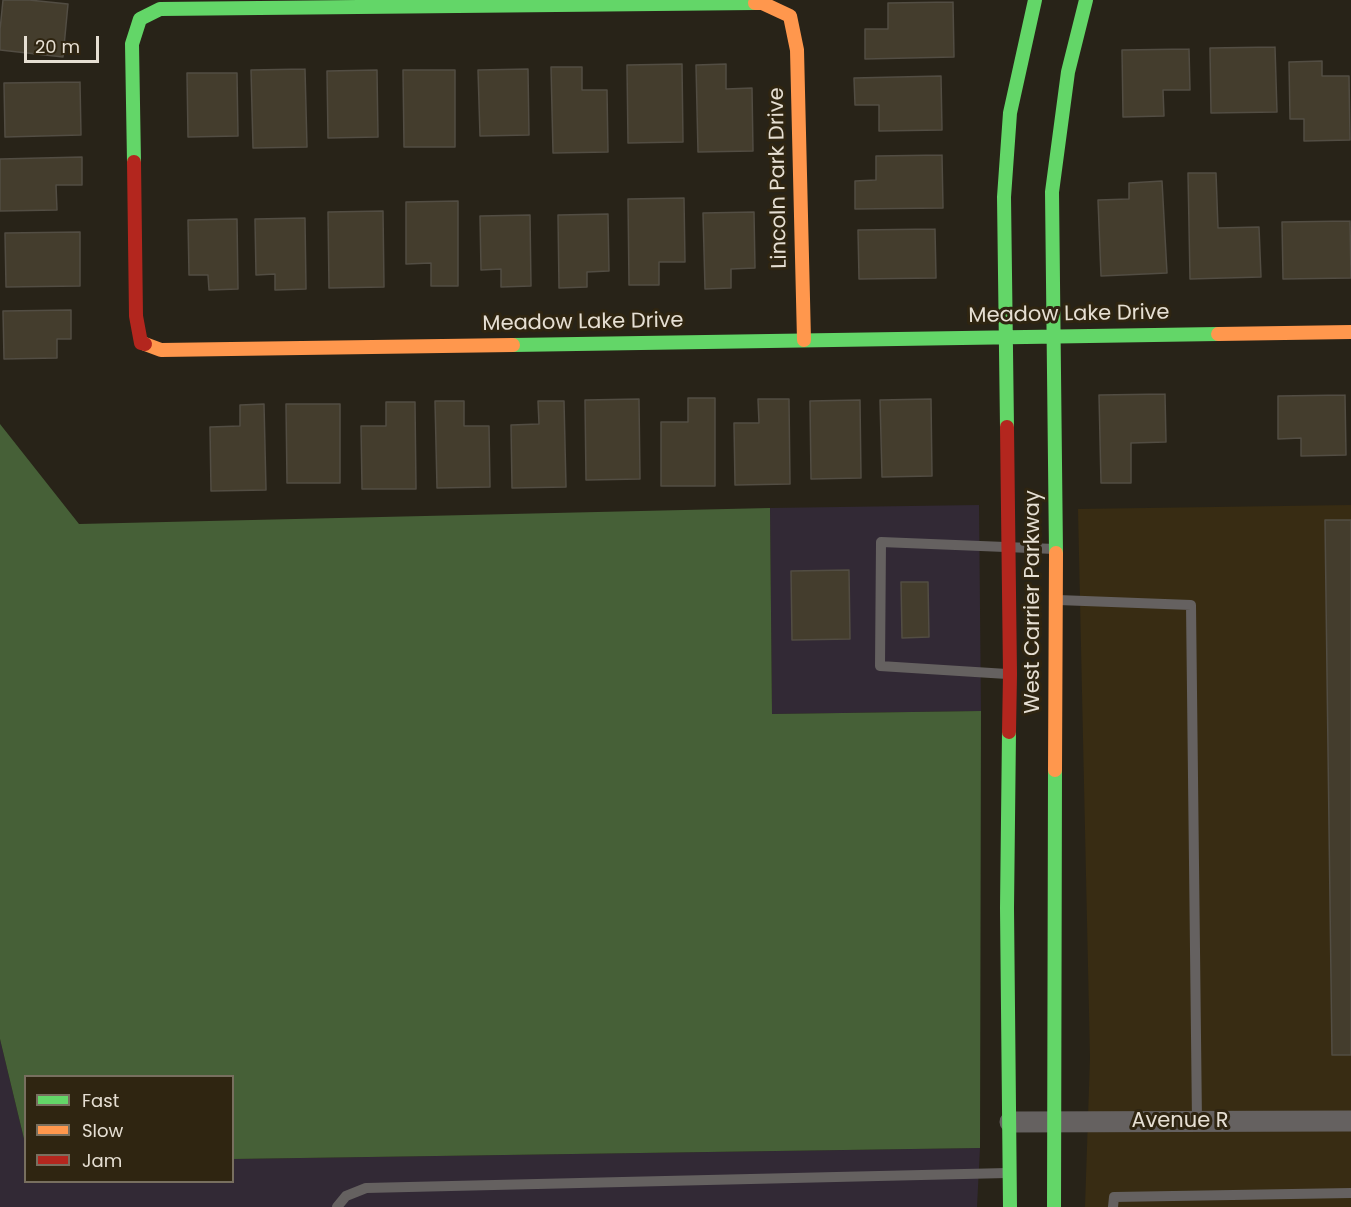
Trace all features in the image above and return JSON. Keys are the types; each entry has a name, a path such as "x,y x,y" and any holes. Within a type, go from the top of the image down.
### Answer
{"street":[{"name":"West Carrier Parkway","path":"1010,1207 1007,908 1010,674 1004,197 1010,113 1035,0"},
{"name":"West Carrier Parkway","path":"1054,1207 1056,549 1052,192 1068,72 1086,0"},
{"name":"Meadow Lake Drive","path":"673,1 160,9 140,19 132,44 136,316 141,343 161,350 1351,332"},
{"name":"Lincoln Park Drive","path":"673,1 762,3 790,16 797,50 804,340"},
{"name":"Avenue R","path":"1010,1122 1351,1121"}],"lane":[{"path":"1010,674 880,666 881,542 1056,549"},
{"path":"1055,600 1191,605 1197,1122"},
{"path":"336,1207 346,1196 366,1188 1010,1173"},
{"path":"1113,1207 1114,1197 1351,1193"}],"shaded area":[{"path":"979,505 981,711 772,714 770,508"},
{"path":"1351,505 1351,1207 1085,1207 1090,1058 1078,509"},
{"path":"0,1039 24,1139 24,1183 234,1183 234,1159 980,1148 977,1207 0,1207"}],"green space":[{"path":"0,424 79,524 770,508 772,714 981,711 980,1148 234,1159 234,1075 24,1075 24,1139 0,1039"}],"building":[{"path":"3,0 68,4 63,57 0,50"},
{"path":"953,2 954,57 865,59 865,29 888,29 888,3"},
{"path":"1275,47 1277,112 1211,113 1210,48"},
{"path":"1189,49 1190,90 1163,90 1164,116 1123,117 1122,50"},
{"path":"1322,61 1322,76 1349,76 1350,140 1304,141 1304,119 1290,119 1289,62"},
{"path":"682,64 683,142 628,143 627,65"},
{"path":"726,64 726,89 752,88 753,151 698,152 696,65"},
{"path":"551,67 582,67 582,90 607,90 608,152 553,153"},
{"path":"305,69 307,147 253,148 251,70"},
{"path":"528,69 529,135 480,136 478,70"},
{"path":"377,70 378,137 328,138 327,71"},
{"path":"403,70 455,70 455,147 404,147"},
{"path":"187,73 237,73 238,136 188,137"},
{"path":"941,76 942,130 879,131 879,105 855,105 854,78"},
{"path":"80,82 81,135 5,137 4,83"},
{"path":"942,155 943,208 855,209 855,181 876,180 876,156"},
{"path":"82,157 82,185 56,185 57,210 0,211 0,159"},
{"path":"1188,173 1216,173 1218,228 1259,227 1261,277 1190,279"},
{"path":"1162,181 1167,273 1101,276 1098,200 1129,199 1129,183"},
{"path":"684,198 685,262 659,262 659,285 629,285 628,199"},
{"path":"458,201 458,286 431,286 431,263 406,264 406,202"},
{"path":"383,211 384,287 329,288 328,212"},
{"path":"754,212 755,268 731,269 731,288 705,289 703,213"},
{"path":"608,214 609,271 587,272 587,287 559,288 558,215"},
{"path":"530,215 531,286 501,287 501,269 481,270 480,216"},
{"path":"305,218 306,289 275,290 275,274 256,275 255,219"},
{"path":"237,219 238,289 209,290 208,275 189,275 188,220"},
{"path":"1350,221 1351,278 1283,279 1282,222"},
{"path":"935,229 936,278 859,279 858,230"},
{"path":"80,232 80,286 6,287 5,233"},
{"path":"71,310 71,339 57,339 57,358 4,359 3,311"},
{"path":"1165,394 1166,442 1131,443 1131,483 1101,483 1099,395"},
{"path":"1345,395 1346,455 1301,456 1301,438 1278,439 1278,396"},
{"path":"688,398 715,398 715,486 661,486 661,422 688,422"},
{"path":"639,399 640,479 586,480 585,400"},
{"path":"758,399 789,399 790,484 735,485 734,423 759,423"},
{"path":"931,399 932,476 882,477 880,400"},
{"path":"860,400 861,478 811,479 810,401"},
{"path":"435,401 464,401 464,426 489,426 490,487 437,488"},
{"path":"538,401 564,401 566,487 512,488 511,425 539,424"},
{"path":"386,402 415,402 416,489 362,489 361,426 386,426"},
{"path":"264,404 266,490 211,491 210,427 240,426 240,405"},
{"path":"286,404 340,404 340,483 287,483"},
{"path":"1325,520 1351,520 1351,1055 1332,1055"},
{"path":"849,570 850,639 792,640 791,571"},
{"path":"901,582 928,582 929,637 902,638"}],"traffic: fast":[{"path":"1007,427 1004,197 1010,113 1035,0"},
{"path":"1056,553 1052,192 1068,72 1086,0"},
{"path":"134,162 132,44 140,19 160,9 755,3"},
{"path":"513,345 1218,334"},
{"path":"1009,732 1007,908 1010,1207"},
{"path":"1054,1207 1055,770"}],"traffic: slow":[{"path":"755,3 762,3 790,16 797,50 804,340"},
{"path":"1218,334 1351,332"},
{"path":"145,344 161,350 513,345"},
{"path":"1055,770 1056,553"}],"traffic: jam":[{"path":"134,162 136,316 141,343 145,344"},
{"path":"1007,427 1009,732"}]}
